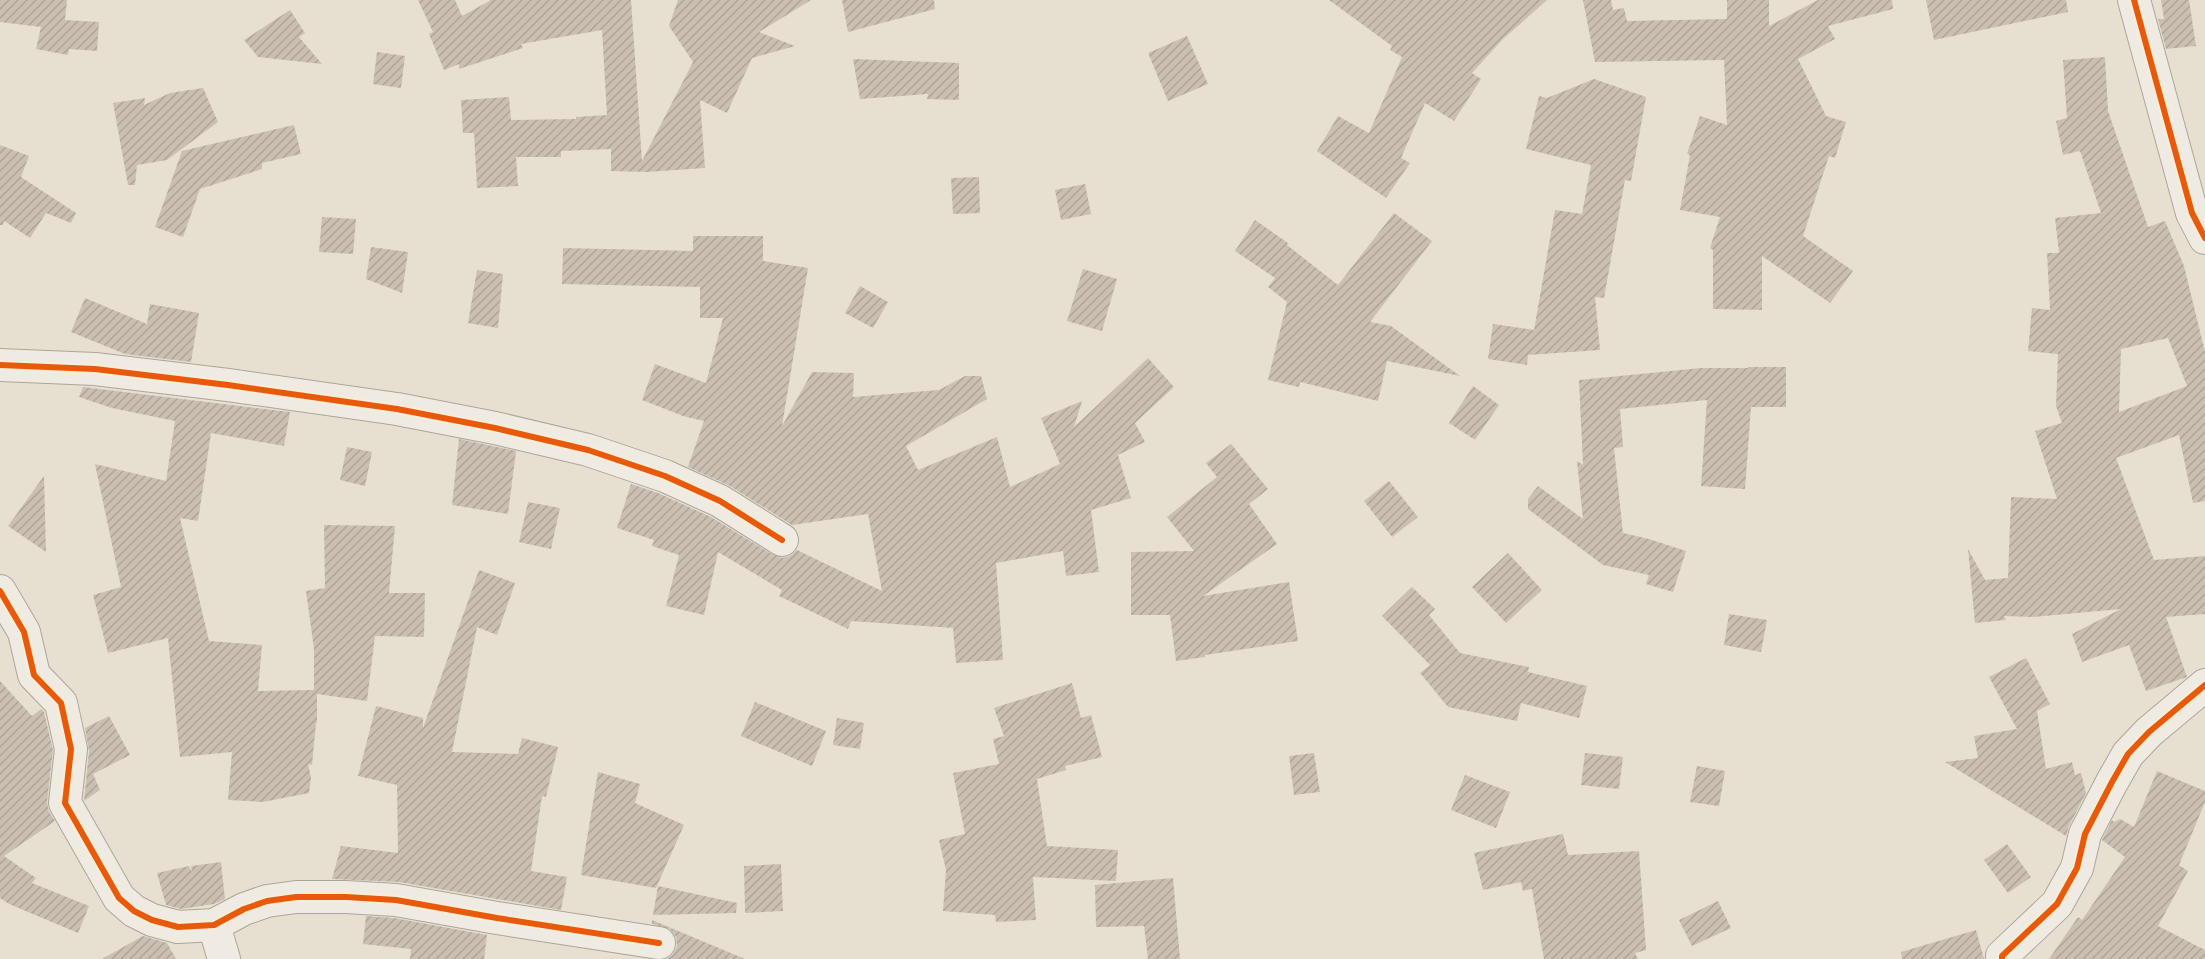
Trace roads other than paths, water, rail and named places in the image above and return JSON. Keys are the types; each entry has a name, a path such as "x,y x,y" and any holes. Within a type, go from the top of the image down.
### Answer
{"street":[{"path":"2134,0 2192,213 2205,238"},
{"path":"0,364 95,369 228,385 397,409 495,428 588,450 665,476 720,501 782,540"},
{"path":"0,591 24,632 34,675 60,703 71,749 64,802 119,898 134,911 152,920 178,927 214,925 244,909 267,901 296,897 396,900 658,943"},
{"path":"2002,959 2002,956 2057,904 2077,868 2085,834 2128,754 2149,732 2205,685"},
{"path":"214,925 224,959"}]}
